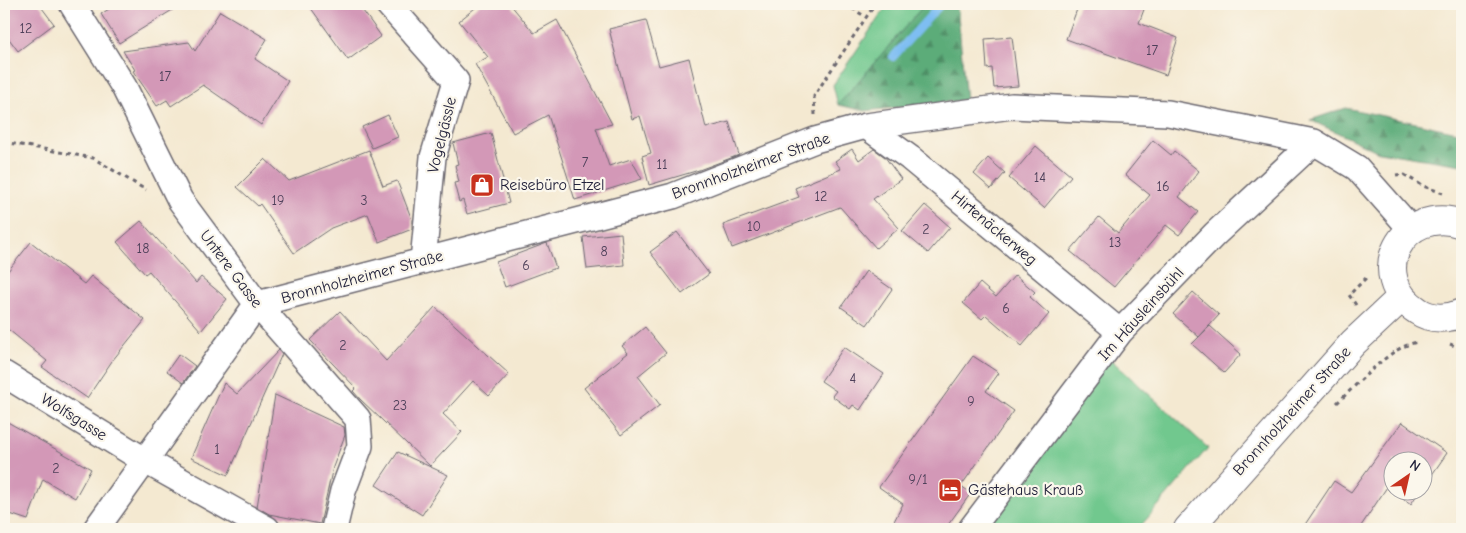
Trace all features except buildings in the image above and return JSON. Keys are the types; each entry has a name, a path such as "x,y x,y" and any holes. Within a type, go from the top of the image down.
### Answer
{"street":[{"name":"Untere Gasse","path":"72,4 124,87 180,200 257,304 358,419 360,446 343,490 334,529"},
{"name":"Vogelgässle","path":"388,4 456,81 433,157 423,261"},
{"name":"Bronnholzheimer Straße","path":"257,304 672,196 815,140 866,126 1012,106 1168,112 1314,142 1357,168 1411,230"},
{"name":"Hirtenäckerweg","path":"866,126 917,164 1120,332"},
{"name":"Im Häusleinsbühl","path":"971,529 1120,332 1215,234 1314,142"},
{"path":"1462,224 1449,219 1432,219 1411,230 1396,248 1392,264 1393,280 1409,306 1422,314 1438,318 1454,317 1462,313"},
{"name":"Bronnholzheimer Straße","path":"1188,529 1353,343 1402,297"},
{"path":"96,529 257,304"},
{"name":"Wolfsgasse","path":"4,374 144,460 267,529"}],"path":[{"path":"845,4 866,17"},
{"path":"815,140 814,96 876,4"},
{"path":"4,142 92,158 171,203 180,200"}],"green space":[{"path":"888,4 925,4 838,105 833,85"},
{"path":"925,4 957,4 966,100 865,111 838,105"},
{"path":"1346,108 1462,133 1462,165 1379,152 1310,120"},
{"path":"1109,358 1208,448 1138,529 981,529"}],"waterway":[{"path":"893,57 941,4"}],"place":[{"name":"Reisebüro Etzel","path":"482,185"},
{"name":"Gästehaus Krauß","path":"950,490"}]}
